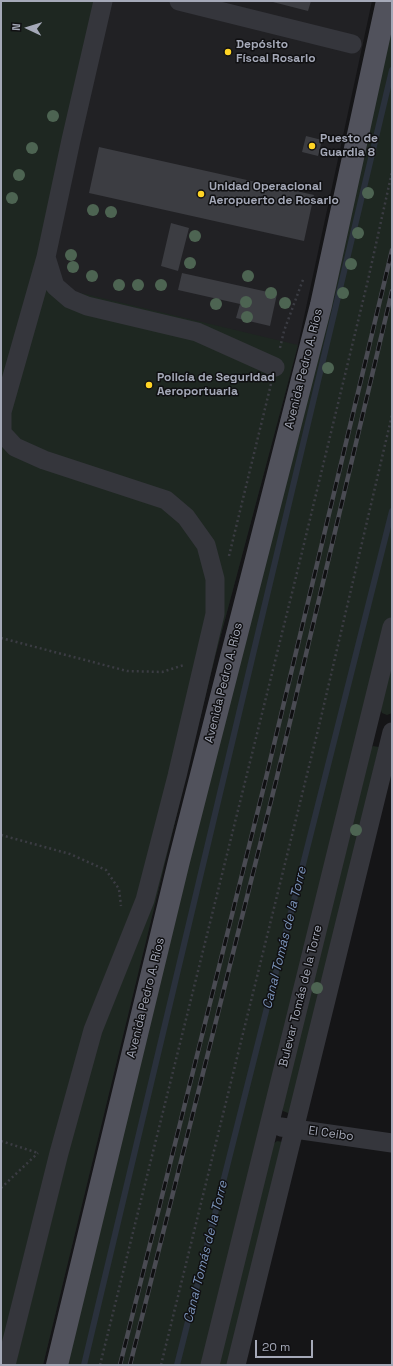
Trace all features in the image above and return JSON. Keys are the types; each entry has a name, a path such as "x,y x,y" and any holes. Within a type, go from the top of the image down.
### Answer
{"main road":[{"name":"Avenida Pedro A. Ríos","path":"57,1365 179,861 321,305 387,1"}],"street":[{"path":"6,1365 59,1153 93,1030 145,900 175,783 215,614 215,579 206,545 186,517 166,500 44,460 15,448 2,433 2,412 46,257 103,1"},
{"path":"188,2 352,44"},
{"path":"46,257 55,286 70,299 86,306 197,332 275,367"},
{"name":"Bulevar Tomás de la Torre","path":"210,1365 392,627"},
{"path":"368,725 392,731"},
{"name":"Bulevar Tomás de la Torre","path":"236,1365 392,731"},
{"name":"El Ceibo","path":"270,1125 392,1143"}],"path":[{"path":"100,1365 292,592 368,280 392,172"},
{"path":"228,559 284,331 306,273"},
{"path":"161,1365 315,741 392,415"},
{"path":"1,638 127,671 162,672 187,665 207,648"},
{"path":"1,835 70,854 106,870 119,889 122,909"},
{"path":"1,1142 38,1153 59,1153"},
{"path":"1,1188 38,1153"}],"shaded area":[{"path":"1,1 372,1 298,345 215,657 43,1365"},
{"path":"1,1 107,1 43,284 298,345 215,657 43,1365 1,1365"},
{"path":"392,1 392,627 210,1365 57,1365"},
{"path":"392,656 392,713 387,715 382,713 380,708"},
{"path":"373,746 379,747 293,1111 288,1113 283,1111 281,1106 369,750"},
{"path":"277,1141 283,1142 230,1365 217,1365 272,1145"}],"building":[{"path":"269,1 311,1 308,11"},
{"name":"Puesto de Guardia 8","path":"306,136 322,140 318,156 302,152"},
{"name":"Unidad Operacional Aeropuerto de Rosario","path":"99,147 314,195 304,241 89,193"},
{"path":"171,223 189,228 178,271 161,266"},
{"path":"182,273 277,294 270,326 236,318 240,304 178,290"}],"waterway":[{"path":"84,1365 392,70"},
{"name":"Canal Tomás de la Torre","path":"177,1365 392,511"}],"railway":[{"path":"120,1365 266,778 392,250"},
{"path":"130,1365 276,781 392,291"}],"place":[{"name":"Depósito Físcal Rosario","path":"228,52"},
{"name":"Puesto de Guardia 8","path":"312,146"},
{"name":"Unidad Operacional Aeropuerto de Rosario","path":"201,194"},
{"name":"Policía de Seguridad Aeroportuaria","path":"149,385"}]}
